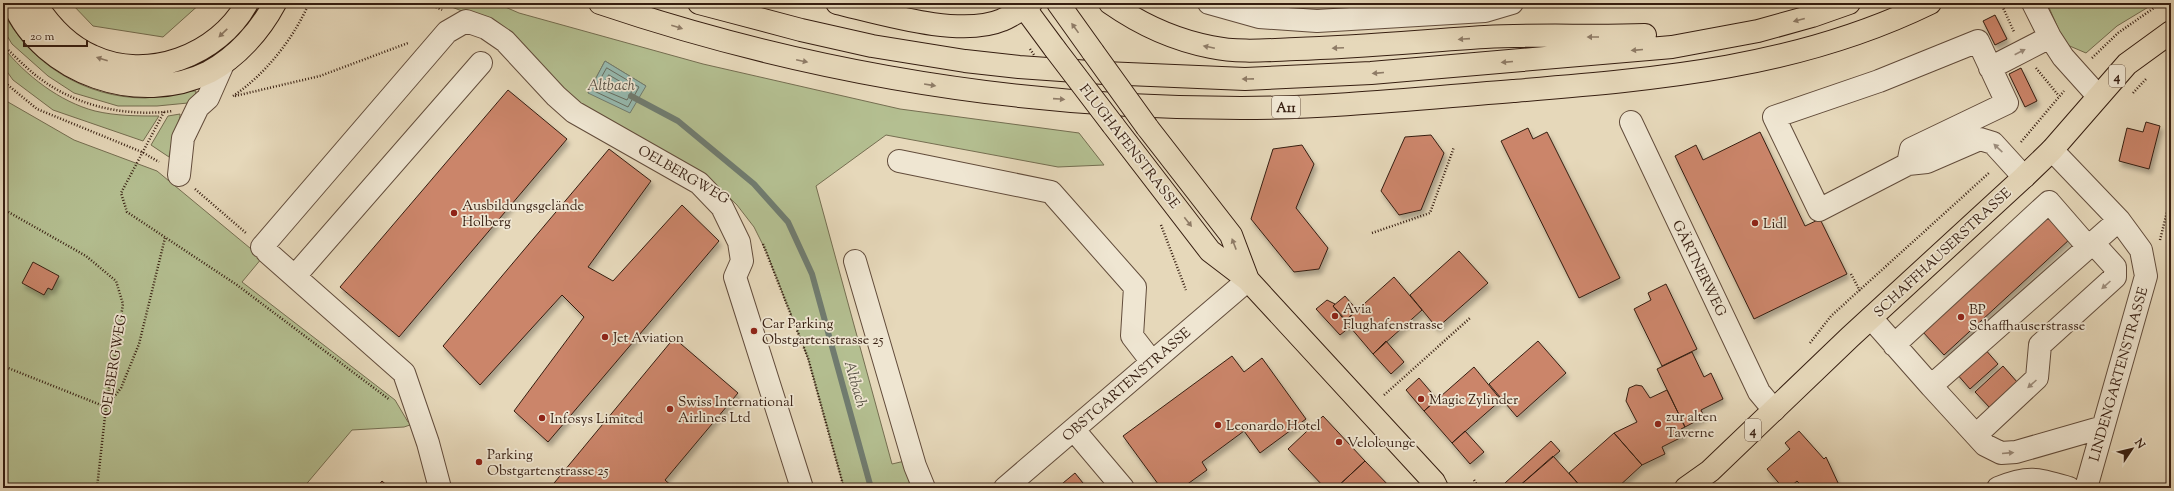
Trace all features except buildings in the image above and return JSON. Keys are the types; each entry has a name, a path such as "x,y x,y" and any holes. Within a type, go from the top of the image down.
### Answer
{"main road":[{"path":"12,3 33,36 45,48 72,67 104,80 135,85 165,84 196,77 223,64 252,38 275,3"},
{"path":"35,3 55,30 81,50 103,60 142,66 169,63 207,46 229,27 247,3"},
{"name":"A11","path":"600,3 717,39 774,54 909,82 1022,97 1172,107 1244,108 1366,102 1705,72 1762,61 1809,49 1860,32 1930,3"},
{"name":"A11","path":"699,3 801,30 872,46 965,61 1019,68 1192,78 1307,77 1508,62 1672,47 1758,31 1812,16 1849,3"},
{"path":"837,3 894,10 941,24 962,26 986,25 1002,20 1025,5"},
{"name":"FLUGHAFENSTRASSE","path":"1058,3 1147,127 1231,235 1248,280"},
{"path":"1110,3 1148,26 1173,36 1212,48 1233,50 1322,49 1532,35 1600,37 1758,31"},
{"name":"FLUGHAFENSTRASSE","path":"1025,5 1055,48 1210,251 1248,280 1438,486"},
{"name":"SCHAFFHAUSERSTRASSE","path":"1686,488 1705,479 1870,318 2052,150 2098,96 2128,64 2171,32"}],"street":[{"path":"1209,3 1260,17 1317,21 1485,11 1512,3"},
{"path":"2033,3 2050,37 2063,56 2098,96"},
{"name":"OELBERGWEG","path":"264,249 447,32 466,21 486,28 505,41 556,96 574,112 699,183 722,208 739,242 742,261 735,277 802,488"},
{"path":"1990,68 2050,37"},
{"path":"1908,164 1911,149 2007,103 1978,42 1879,81 1774,117 1819,210 1908,164 1927,162 1980,140 1993,143 2007,156 2024,177"},
{"path":"295,276 481,63"},
{"path":"179,176 183,138 198,107 208,98 223,64"},
{"name":"GÄRTNERWEG","path":"1631,122 1759,392 1774,410"},
{"name":"LINDENGARTENSTRASSE","path":"2052,150 2119,220 2140,250 2146,276 2086,488"},
{"path":"899,161 1051,192 1135,287 1132,336 1152,362"},
{"path":"1894,345 2050,202 2115,268 2115,277 2040,345 2037,378 1976,435"},
{"path":"1931,386 2092,246 2119,220"},
{"path":"264,249 404,373 420,419 440,488"},
{"path":"855,261 915,466 924,488"},
{"name":"OBSTGARTENSTRASSE","path":"1004,488 1074,430 1248,280"},
{"path":"1870,318 1976,435 1986,445 2001,453 2016,452 2103,427"},
{"path":"1074,430 1123,488"},
{"path":"1998,488 2009,483 2036,478 2069,488"}],"path":[{"path":"2103,45 2134,20 2161,3"},
{"path":"232,96 320,76 415,40"},
{"path":"2128,98 2148,77"},
{"path":"3,81 37,109 142,152 179,176 264,249"},
{"path":"1831,316 2007,156 2027,136 2059,96"},
{"path":"164,112 121,193 127,212 237,285 394,404"},
{"path":"1372,233 1430,213 1454,147"},
{"path":"2140,250 2159,240 2171,196"},
{"name":"OELBERGWEG","path":"3,209 86,256 116,280 123,304 106,407 97,488"},
{"path":"1158,218 1186,290"},
{"path":"3,366 106,407 121,388 139,344 165,238"},
{"path":"760,239 808,358 844,488"},
{"path":"1851,274 1860,291"},
{"path":"1383,396 1470,318"},
{"path":"1474,480 1479,488"},
{"path":"1734,484 1738,488"}],"green space":[{"path":"71,3 201,3 163,37 93,26"},
{"path":"441,3 496,3 519,13 703,64 900,109 1079,133 1104,165 1058,167 886,135 816,186 892,464 905,461 913,488 844,488 808,358 766,251 754,227 737,205 711,180 579,105 491,22","holes":["605,61 646,86 588,93"]},
{"path":"2047,3 2155,3 2117,26 2086,53 2065,44"},
{"path":"3,11 14,30 28,47 44,62 81,84 102,92 123,96 145,98 196,91 195,96 188,103 157,106 118,106 74,93 48,76 12,44 3,29"},
{"path":"3,47 22,68 44,86 82,107 111,114 159,116 143,141 53,110 13,80 3,66"},
{"path":"3,96 8,102 74,140 157,171 262,258 242,282 395,400 408,422 412,421 413,424 404,427 352,430 303,488 3,488"},
{"path":"180,114 169,157 151,145 168,116"}],"water":[{"name":"Altbach","path":"605,61 646,86 630,113 588,93"}],"waterway":[{"name":"Altbach","path":"631,96 678,121 754,184 788,222 812,274 871,488"}],"place":[{"name":"Ausbildungsgelände Holberg","path":"454,213"},
{"name":"Lidl","path":"1755,223"},
{"name":"Avia Flughafenstrasse","path":"1335,316"},
{"name":"BP Schaffhauserstrasse","path":"1961,317"},
{"name":"Car Parking Obstgartenstrasse 25","path":"754,331"},
{"name":"Jet Aviation","path":"605,337"},
{"name":"Magic Zylinder","path":"1421,399"},
{"name":"Swiss International Airlines Ltd","path":"670,409"},
{"name":"Infosys Limited","path":"542,418"},
{"name":"zur alten Taverne","path":"1658,424"},
{"name":"Leonardo Hotel","path":"1218,425"},
{"name":"Velolounge","path":"1339,442"},
{"name":"Parking Obstgartenstrasse 25","path":"479,462"}]}
